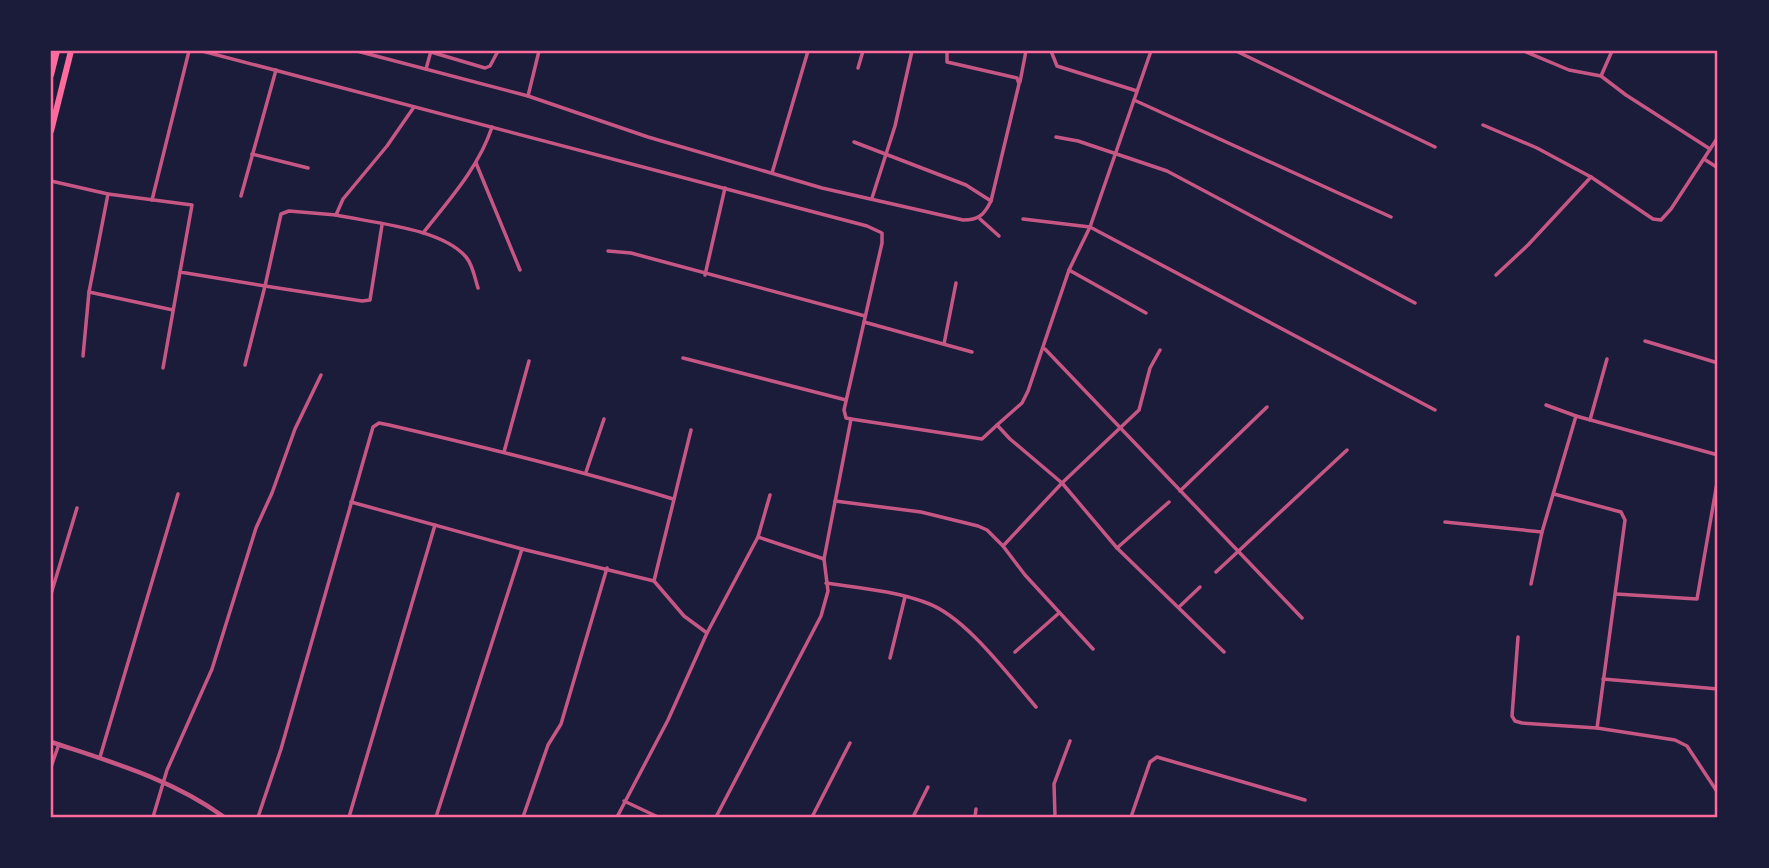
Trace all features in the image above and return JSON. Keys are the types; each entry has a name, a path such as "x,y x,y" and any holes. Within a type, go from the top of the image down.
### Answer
{"main road":[{"path":"51,75 57,51"},
{"path":"51,131 71,51"}],"street":[{"path":"152,200 189,51"},
{"path":"202,51 867,226 881,233 883,239 846,400 845,415 850,419 982,439 1021,402 1028,391 1069,271 1090,227 1152,51"},
{"path":"357,51 528,96 648,137 822,188 963,220 979,218 991,201 1026,51"},
{"path":"426,69 431,51 485,68 490,66 498,51"},
{"path":"528,96 539,51"},
{"path":"772,173 808,51"},
{"path":"858,68 863,51"},
{"path":"873,198 887,155 912,51"},
{"path":"947,51 947,62 1017,78 1020,84"},
{"path":"1051,51 1057,66 1137,91"},
{"path":"1236,51 1435,147"},
{"path":"1524,51 1569,70 1601,76 1710,149"},
{"path":"1601,76 1612,51"},
{"path":"241,196 276,70"},
{"path":"1134,100 1391,217"},
{"path":"336,215 343,199 387,146 414,107"},
{"path":"1483,125 1537,148 1591,177 1657,220 1661,220 1671,209 1718,137"},
{"path":"423,233 476,163 492,127"},
{"path":"1056,137 1115,152 1167,171 1415,303"},
{"path":"854,142 966,185 991,201"},
{"path":"252,154 308,168"},
{"path":"1704,159 1718,168"},
{"path":"476,163 520,270"},
{"path":"1496,275 1591,177"},
{"path":"51,181 108,194 192,205 163,368"},
{"path":"705,275 725,188"},
{"path":"83,356 89,292 108,194"},
{"path":"245,365 280,218 284,211 336,215 423,233 450,245 469,259 478,288"},
{"path":"979,218 999,236"},
{"path":"1023,219 1090,227 1435,410"},
{"path":"180,272 362,301 370,300 382,225"},
{"path":"608,251 631,254 972,352"},
{"path":"1069,271 1146,313"},
{"path":"944,344 957,283"},
{"path":"89,292 173,310"},
{"path":"1645,341 1718,363"},
{"path":"1044,348 1301,618"},
{"path":"1003,546 1062,482 1122,429 1139,410 1150,369 1160,350"},
{"path":"683,358 846,400"},
{"path":"1590,420 1607,359"},
{"path":"504,452 529,361"},
{"path":"153,817 163,781 212,669 256,528 295,429 321,375"},
{"path":"1546,405 1718,456"},
{"path":"1180,491 1267,407"},
{"path":"1531,584 1542,532 1576,416"},
{"path":"586,472 604,419"},
{"path":"716,817 821,616 827,599 824,558 850,419"},
{"path":"258,817 281,749 373,427 379,423 504,452 586,472 673,499"},
{"path":"998,425 1010,439 1062,482 1117,548 1224,652"},
{"path":"654,581 691,430"},
{"path":"1216,572 1348,450"},
{"path":"1616,594 1697,599 1718,477"},
{"path":"100,757 178,494"},
{"path":"1554,494 1620,512 1625,520 1597,728"},
{"path":"617,817 668,720 707,633 758,537 770,495"},
{"path":"835,501 921,512 987,530 1093,649"},
{"path":"351,502 522,549 654,581 684,616 707,633"},
{"path":"1117,548 1170,502"},
{"path":"51,594 77,508"},
{"path":"1445,522 1542,532"},
{"path":"349,817 435,525"},
{"path":"758,537 824,558"},
{"path":"436,817 522,549"},
{"path":"523,817 548,745 561,724 607,568"},
{"path":"826,583 927,602 956,621 988,650 1036,707"},
{"path":"1178,608 1200,587"},
{"path":"890,658 905,597"},
{"path":"1015,652 1059,613"},
{"path":"1518,637 1513,719 1522,723 1597,728 1682,742 1718,793"},
{"path":"1603,679 1718,690"},
{"path":"1055,817 1054,784 1070,741"},
{"path":"51,742 163,781 198,799 224,817"},
{"path":"812,817 850,743"},
{"path":"51,767 59,744"},
{"path":"1131,817 1150,762 1157,757 1305,800"},
{"path":"913,817 928,787"},
{"path":"624,801 658,817"},
{"path":"975,817 976,809"}]}
